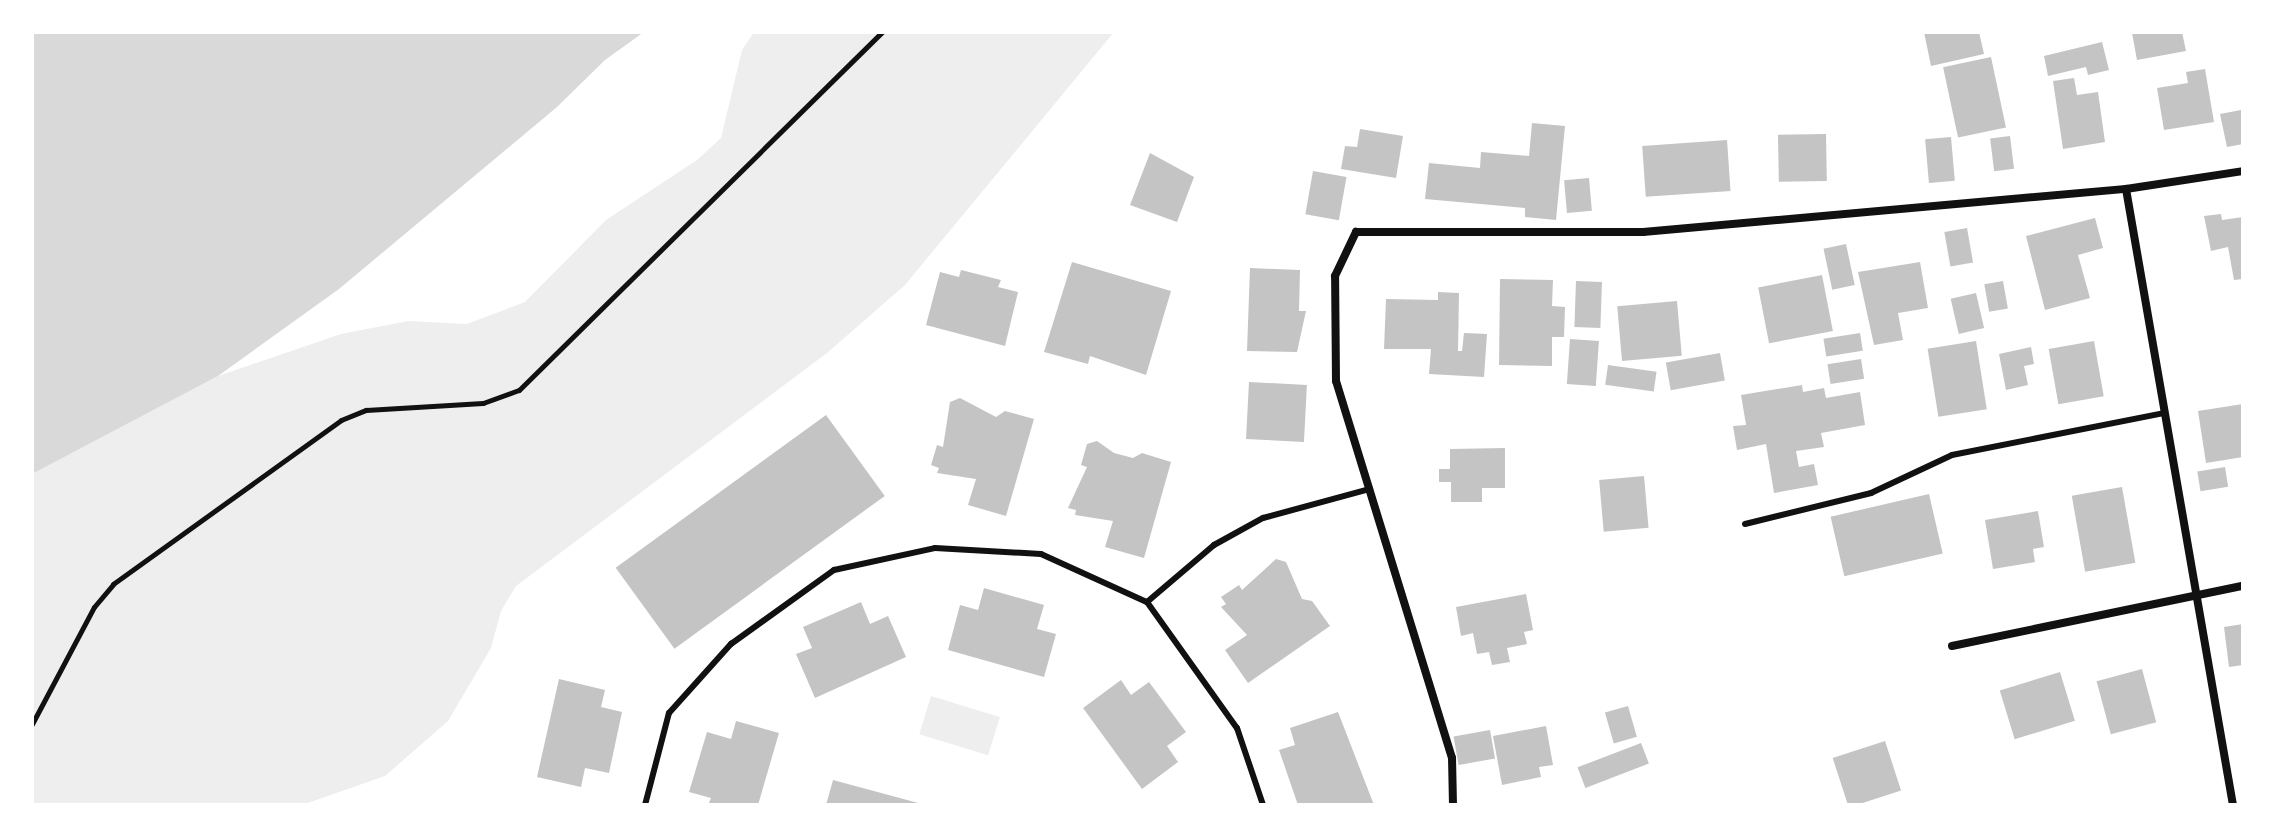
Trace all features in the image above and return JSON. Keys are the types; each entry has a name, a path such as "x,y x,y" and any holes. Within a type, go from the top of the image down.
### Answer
{"street":[{"path":"1453,805 1452,758 1336,381 1335,276 1356,232 1643,232 2126,189 2243,171"},
{"path":"2126,189 2233,805"},
{"path":"1952,646 2243,586"}],"lane":[{"path":"1745,524 1871,493 1952,455 2165,413"},
{"path":"1147,602 1214,545 1263,518 1370,489"},
{"path":"645,805 669,713 731,644 834,570 935,548 1041,554 1147,602 1237,728 1263,805"}],"path":[{"path":"32,724 94,607 113,584 341,420 366,410 483,403 519,390 882,32"}],"shaded area":[{"path":"32,32 644,32 605,60 557,107 339,289 218,376 32,474"},
{"path":"754,32 1114,32 905,285 827,353 516,586 501,611 491,648 448,721 385,776 302,805 32,805 32,474 218,376 341,334 408,321 467,324 525,302 606,220 697,160 721,138 742,50"},
{"path":"931,696 1000,717 988,755 919,734"}],"building":[{"path":"1924,32 1979,32 1984,54 1931,66"},
{"path":"2182,32 2186,51 2137,60 2132,33"},
{"path":"2102,42 2109,70 2088,75 2086,67 2048,76 2044,56"},
{"path":"1991,57 2006,127 1958,138 1943,67"},
{"path":"2205,69 2214,122 2164,130 2157,88 2188,83 2186,72"},
{"path":"2074,78 2077,95 2098,92 2105,142 2063,149 2053,81"},
{"path":"2241,110 2243,144 2227,147 2220,114"},
{"path":"1532,123 1565,126 1556,220 1525,217 1525,208 1425,199 1429,163 1480,168 1481,152 1529,156"},
{"path":"1360,129 1403,136 1396,178 1341,169 1345,146 1357,147"},
{"path":"1826,134 1827,181 1779,182 1778,135"},
{"path":"2010,136 2014,169 1994,171 1990,138"},
{"path":"1951,137 1955,181 1929,183 1925,139"},
{"path":"1727,140 1731,191 1646,197 1642,146"},
{"path":"1150,153 1194,177 1177,222 1130,205"},
{"path":"1313,171 1346,177 1339,220 1305,214"},
{"path":"1589,178 1592,211 1567,213 1564,180"},
{"path":"2221,214 2222,220 2243,217 2243,279 2234,280 2228,247 2211,251 2204,216"},
{"path":"2095,218 2103,248 2078,255 2090,298 2045,310 2026,236"},
{"path":"1967,228 1973,262 1950,266 1944,232"},
{"path":"1846,244 1855,285 1832,290 1824,249"},
{"path":"1072,262 1171,291 1146,375 1090,356 1088,364 1044,352"},
{"path":"1920,262 1928,308 1898,313 1903,340 1874,345 1858,272"},
{"path":"1250,268 1300,270 1299,311 1306,311 1297,352 1247,351"},
{"path":"961,270 1001,280 998,287 1018,292 1005,346 926,325 940,272 959,277"},
{"path":"1822,275 1833,331 1769,343 1758,287"},
{"path":"1500,279 1553,280 1552,306 1565,307 1564,337 1552,337 1552,366 1499,365"},
{"path":"1576,281 1602,282 1600,328 1574,327"},
{"path":"2003,281 2008,309 1989,312 1984,284"},
{"path":"1438,292 1459,293 1458,351 1462,351 1464,333 1487,334 1484,377 1429,374 1431,349 1384,349 1386,299 1438,300"},
{"path":"1976,293 1984,328 1959,334 1951,299"},
{"path":"1677,301 1682,356 1622,361 1617,306"},
{"path":"1860,333 1863,351 1826,357 1823,339"},
{"path":"1570,339 1599,341 1596,386 1567,384"},
{"path":"1976,341 1987,409 1938,417 1928,349"},
{"path":"2094,341 2104,396 2058,404 2049,349"},
{"path":"2031,347 2034,364 2024,366 2028,385 2006,390 1999,354"},
{"path":"1720,353 1725,381 1671,390 1666,363"},
{"path":"1861,359 1864,379 1831,384 1827,364"},
{"path":"1608,365 1657,372 1654,392 1605,385"},
{"path":"1249,382 1307,385 1304,442 1246,439"},
{"path":"1802,385 1803,392 1824,388 1826,398 1860,392 1865,425 1821,433 1824,447 1796,451 1799,467 1814,464 1818,485 1774,493 1766,444 1737,450 1733,426 1746,425 1741,395"},
{"path":"960,398 996,417 1005,411 1034,419 1006,516 968,505 976,479 937,473 939,468 931,465 937,445 943,447 950,402"},
{"path":"2243,404 2243,457 2206,463 2198,411"},
{"path":"826,415 885,496 674,649 616,568"},
{"path":"1097,441 1114,453 1133,458 1142,453 1171,462 1144,558 1105,547 1113,521 1075,515 1076,510 1068,508 1087,467 1081,465 1087,444"},
{"path":"1505,448 1505,488 1482,488 1482,502 1451,502 1451,482 1439,482 1439,469 1450,469 1450,449"},
{"path":"2225,467 2228,487 2200,491 2197,471"},
{"path":"1644,476 1649,528 1604,532 1599,480"},
{"path":"2122,487 2135,563 2085,572 2072,496"},
{"path":"1929,494 1943,553 1844,576 1831,517"},
{"path":"2038,511 2044,547 2033,549 2035,562 1993,569 1985,520"},
{"path":"1276,559 1286,562 1302,599 1312,601 1330,626 1248,683 1225,650 1247,635 1221,607 1226,604 1221,597 1239,585 1242,590"},
{"path":"984,588 1044,605 1037,629 1056,634 1044,677 948,650 960,605 978,610"},
{"path":"1526,594 1533,630 1524,632 1527,644 1507,648 1510,662 1492,665 1489,652 1477,654 1473,633 1461,636 1456,607"},
{"path":"861,602 870,624 888,616 906,657 815,698 796,654 812,648 803,627"},
{"path":"2243,624 2243,665 2229,667 2224,627"},
{"path":"2142,669 2156,722 2111,734 2097,681"},
{"path":"2060,672 2075,721 2015,739 2000,690"},
{"path":"559,679 605,690 601,707 622,712 609,773 585,768 581,787 537,777"},
{"path":"1121,680 1131,695 1149,682 1186,732 1167,746 1178,762 1142,789 1083,708"},
{"path":"1628,706 1637,737 1614,743 1605,713"},
{"path":"1338,712 1374,805 1298,805 1279,750 1295,745 1290,728"},
{"path":"736,721 779,733 758,805 708,805 711,798 689,792 707,732 731,739"},
{"path":"1546,726 1553,765 1539,767 1541,777 1502,785 1493,736"},
{"path":"1490,730 1495,759 1459,765 1454,736"},
{"path":"1885,741 1901,790 1848,805 1833,758"},
{"path":"1641,743 1649,764 1585,788 1578,767"},
{"path":"833,780 922,804 922,805 826,805"}]}
